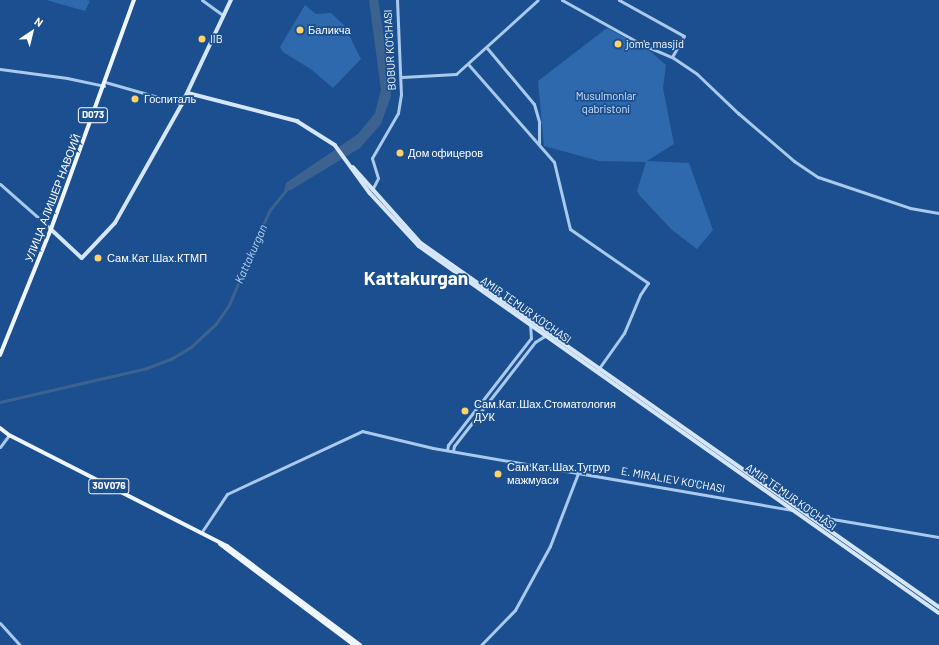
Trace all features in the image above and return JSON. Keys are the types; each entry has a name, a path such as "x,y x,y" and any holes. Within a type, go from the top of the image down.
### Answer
{"main road":[{"name":"УЛИЦА АЛИШЕР НАВОИЙ","path":"0,355 51,229 134,0"},
{"path":"51,229 82,258 126,207 182,104 231,0"},
{"name":"AMIR TEMUR KO'CHASI","path":"188,92 297,121 336,146 372,191 417,239 530,324 547,333"},
{"name":"AMIR TEMUR KO'CHASI","path":"450,265 939,613"},
{"name":"AMIR TEMUR KO'CHASI","path":"598,370 835,533 938,606"},
{"name":"30V076","path":"0,428 9,435 201,533 219,544 354,645"},
{"path":"822,524 828,517"},
{"path":"832,538 835,533"},
{"name":"30V076","path":"219,544 227,546 360,645"},
{"path":"934,610 938,606"}],"street":[{"path":"202,0 223,15"},
{"name":"BOBUR KO'CHASI","path":"372,191 378,178 372,164 372,158 398,113 402,77 397,0"},
{"path":"402,77 456,74 487,48 538,0"},
{"path":"562,0 568,1 641,44 672,58 697,74 738,113 794,161 818,177 912,209 939,213"},
{"path":"619,0 681,32 684,36 672,58"},
{"path":"487,48 534,104 539,122 538,144"},
{"path":"468,64 555,165 570,229 648,283 640,295 624,333 598,370"},
{"path":"0,69 104,84 182,104"},
{"path":"0,184 51,229"},
{"path":"447,450 448,445 530,338 530,324"},
{"path":"453,451 454,446 535,342 547,333"},
{"name":"E. MIRALIEV KO'CHASI","path":"201,533 227,494 362,431 447,450 793,510"},
{"path":"0,447 9,435"},
{"path":"481,645 519,603 550,546 578,473"},
{"path":"809,515 939,537"},
{"path":"0,623 20,645"}],"green space":[{"path":"46,0 87,0 90,1 85,11"},
{"path":"305,5 316,14 331,13 344,25 361,59 333,88 312,70 283,52 280,47"},
{"name":"Musulmonlar qabristoni","path":"607,28 651,52 666,65 663,88 674,144 647,161 689,163 713,230 697,249 672,230 637,191 646,162 599,161 544,146 538,81"}],"shaded area":[{"path":"369,0 378,0 390,71 391,96 381,124 360,148 291,190 284,191 286,183 358,134 375,113 381,90"}],"waterway":[{"name":"Kattakurgan","path":"0,402 147,368 171,359 191,347 215,325 229,305 270,210 287,189"}],"place":[{"name":"Баликча","path":"300,30"},
{"name":"IIB","path":"202,39"},
{"name":"jom'e masjid","path":"618,44"},
{"name":"Госпиталь","path":"135,99"},
{"name":"Дом офицеров","path":"400,153"},
{"name":"Сам.Кат.Шах.КТМП","path":"98,258"},
{"name":"Сам.Кат.Шах.Стоматология ДУК","path":"465,411"},
{"name":"Сам.Кат.Шах.Тугрур мажмуаси","path":"498,474"}],"district":[{"name":"Kattakurgan","path":"416,278"}]}
